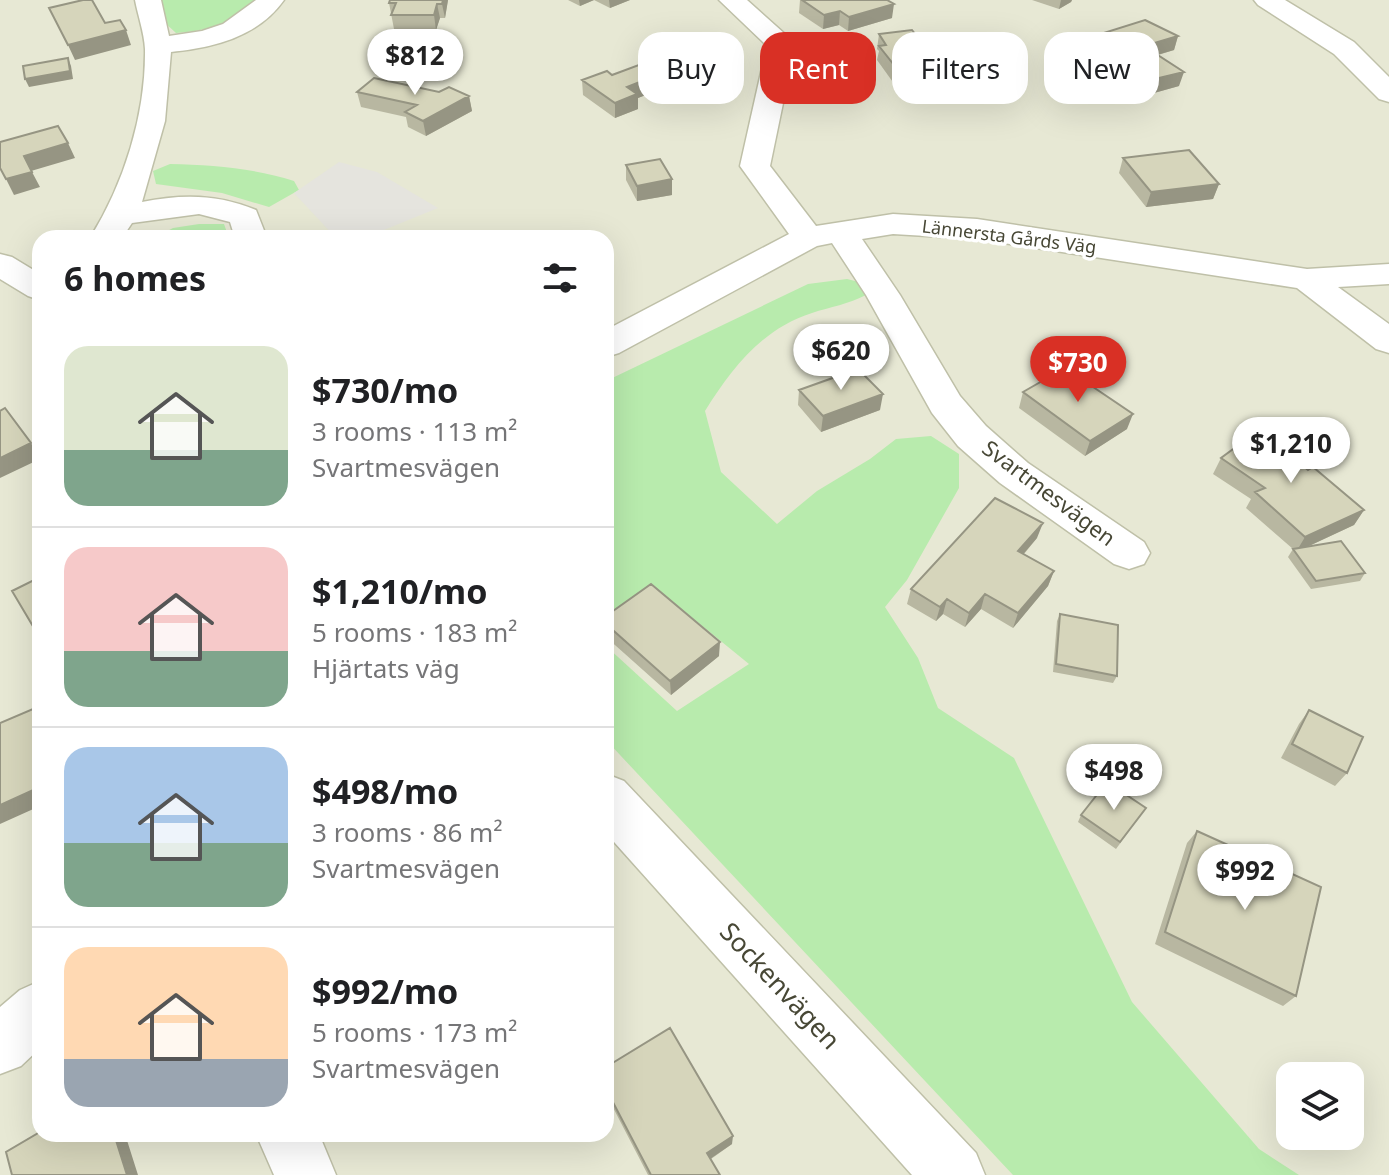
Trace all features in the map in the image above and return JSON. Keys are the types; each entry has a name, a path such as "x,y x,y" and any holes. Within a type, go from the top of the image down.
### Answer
{"street":[{"path":"112,227 154,109 158,87 158,45 148,0"},
{"path":"158,45 204,41 233,30 271,0"},
{"name":"Svartmesvägen","path":"732,0 776,40 780,50 755,166 883,295 946,404 972,436 1025,481 1129,553"},
{"path":"1267,0 1344,48 1389,93"},
{"path":"112,227 205,203 226,207 245,217 249,230"},
{"name":"Lännersta Gårds Väg","path":"614,341 824,234 893,224 963,227 1307,279 1389,274"},
{"path":"0,264 32,281"},
{"path":"1307,279 1341,308 1389,341"},
{"name":"Sockenvägen","path":"614,806 954,1175"},
{"path":"0,1045 32,1017"},
{"path":"291,1142 305,1175"}],"shaded area":[{"path":"0,0 1389,0 1389,1175 0,1175"},
{"path":"339,162 377,172 438,208 384,230 329,230 294,193"}],"green space":[{"path":"161,0 254,0 238,15 219,25 176,33 163,21"},
{"path":"170,164 217,166 264,173 294,181 299,190 269,207 222,193 156,184 153,171"},
{"path":"224,224 226,230 169,230"},
{"path":"847,279 863,283 866,295 794,320 763,340 738,365 705,411 721,472 777,524 817,491 870,459 896,439 931,436 959,454 959,488 907,580 885,607 918,658 938,708 1014,758 1132,1002 1259,1149 1299,1175 1013,1175 614,749 614,653 677,711 749,664 658,590 651,599 614,626 614,377 808,284"}],"building":[{"path":"92,0 105,23 120,20 126,30 68,45 49,8"},
{"path":"390,0 443,0 442,4 437,4 434,15 391,15 396,3 389,3"},
{"path":"802,0 887,0 894,4 849,17 840,11 824,15"},
{"path":"1145,20 1178,36 1159,42 1159,32 1107,32"},
{"path":"892,32 892,62 879,46 886,45 879,34"},
{"path":"1159,56 1184,72 1159,78"},
{"path":"68,58 70,71 25,79 23,66"},
{"path":"638,65 638,83 627,87 637,94 615,103 582,80 607,71 612,75"},
{"path":"374,78 439,92 449,87 469,96 423,121 405,112 417,105 357,92"},
{"path":"58,126 68,143 24,156 32,172 6,179 0,168 0,142"},
{"path":"1189,150 1219,184 1151,192 1123,158"},
{"path":"660,159 672,179 637,186 626,165"},
{"path":"1065,368 1133,414 1090,441 1023,392"},
{"path":"858,369 883,394 823,416 799,390"},
{"path":"5,408 31,443 0,458 0,411"},
{"path":"1259,430 1293,450 1290,455 1308,470 1313,467 1364,510 1305,537 1255,492 1265,488 1221,458"},
{"path":"995,498 1043,523 1018,551 1054,571 1018,613 985,594 969,613 947,599 940,607 911,589"},
{"path":"1341,541 1365,573 1316,581 1293,549"},
{"path":"32,581 32,625 12,591"},
{"path":"651,584 720,642 670,681 614,631 614,610"},
{"path":"1060,614 1118,625 1117,676 1056,664"},
{"path":"32,709 32,791 0,805 0,723"},
{"path":"1309,710 1363,737 1347,773 1292,744"},
{"path":"1107,782 1146,808 1120,842 1081,815"},
{"path":"1197,831 1321,887 1296,996 1165,932"},
{"path":"670,1028 733,1136 707,1153 720,1175 651,1175 614,1104 614,1062"},
{"path":"32,1137 32,1142 117,1142 127,1175 12,1175 6,1152"}]}
